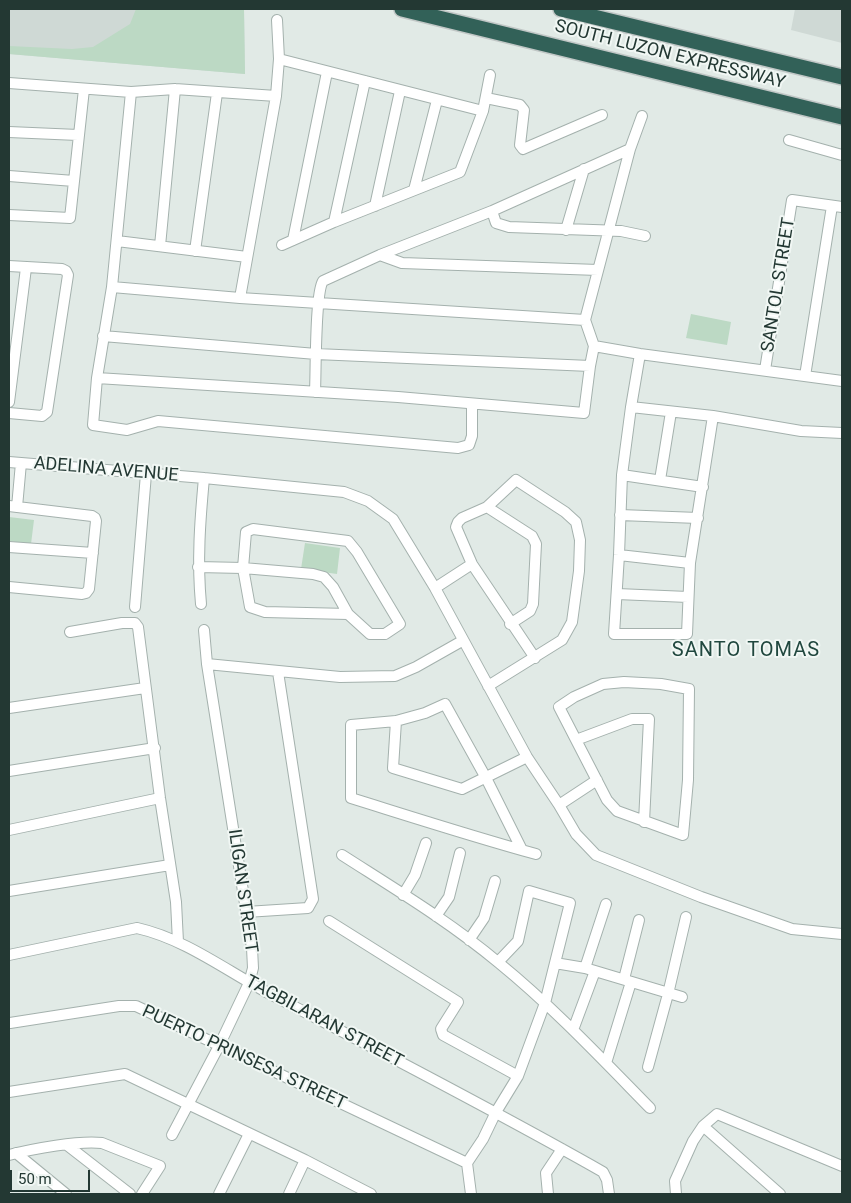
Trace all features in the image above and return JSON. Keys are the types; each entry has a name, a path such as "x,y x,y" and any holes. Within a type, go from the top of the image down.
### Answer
{"highway":[{"name":"SOUTH LUZON EXPRESSWAY","path":"402,9 842,117"},
{"name":"SOUTH LUZON EXPRESSWAY","path":"560,9 842,77"}],"street":[{"path":"240,298 276,96 279,59 277,20"},
{"path":"279,59 483,111"},
{"path":"293,240 327,72"},
{"path":"282,245 334,222 460,172 483,111 490,76"},
{"path":"334,222 365,81"},
{"path":"9,83 131,92 175,89 276,96"},
{"path":"9,215 70,218 84,89"},
{"path":"160,246 175,89"},
{"path":"375,206 400,91"},
{"path":"131,92 112,287 97,378 93,425 127,430 158,422 458,448 469,445 472,436 472,404"},
{"path":"196,251 217,93"},
{"path":"486,98 520,105 524,110 520,145 523,149 602,115"},
{"path":"414,190 437,100"},
{"path":"97,378 316,392 584,413 594,346 585,320 607,231 630,149 642,116"},
{"path":"9,132 78,136"},
{"path":"789,140 842,156"},
{"path":"316,392 318,304 322,280 492,211 584,168 630,149"},
{"path":"566,230 584,168"},
{"path":"9,176 74,181"},
{"name":"SANTOL STREET","path":"765,370 792,200 837,207"},
{"path":"805,376 837,207"},
{"path":"492,211 496,223 502,225 566,230 621,231 645,236"},
{"path":"117,240 247,257"},
{"path":"380,255 402,263 598,270"},
{"path":"9,266 62,269 68,275 47,412 42,416 9,413"},
{"path":"9,402 26,268"},
{"path":"112,287 318,304 585,320"},
{"path":"103,336 316,354 590,366"},
{"path":"594,346 842,381"},
{"path":"640,354 622,475 614,634 687,634 690,563 714,416"},
{"path":"631,407 714,416 801,431 842,433"},
{"path":"660,480 671,412"},
{"name":"ADELINA AVENUE","path":"9,462 344,492 368,501 393,519 435,588 526,757 559,805 576,834 596,855 701,897 792,929 842,934"},
{"path":"9,587 82,594 89,589 93,553 96,521 92,516 13,506 21,463"},
{"path":"135,607 146,474"},
{"path":"622,475 704,486"},
{"path":"201,604 198,567 199,525 204,478"},
{"path":"488,686 535,658 562,640 572,622 579,571 579,531 576,522 565,512 516,480 486,507 462,518 456,527 472,564 510,624 535,658"},
{"path":"486,507 532,536 536,544 534,604 530,611 510,624"},
{"path":"620,515 698,518"},
{"path":"198,567 243,568 313,574 324,577 333,587 348,614 370,634 385,634 400,624 357,552 348,541 253,529 246,532 243,568 250,607 265,612 348,614"},
{"path":"9,547 93,553"},
{"path":"619,555 690,563"},
{"path":"435,588 472,564"},
{"path":"617,594 688,597"},
{"path":"70,632 122,623 135,624 139,633 160,798 176,902 178,942"},
{"name":"ILIGAN STREET","path":"172,1135 219,1046 249,983 253,968 252,948 207,664 204,630"},
{"path":"207,664 340,677 395,676 416,668 462,641"},
{"path":"246,912 308,908 313,899 278,672"},
{"path":"624,682 689,689 688,780 683,835 617,811 606,800 576,740 559,708 574,697 602,684 624,682"},
{"path":"9,708 145,688"},
{"path":"522,850 486,778 445,704 425,713 396,721 351,724 351,798 471,836 536,854"},
{"path":"576,740 632,718 649,719 644,822"},
{"path":"396,721 393,768 462,789 526,757"},
{"path":"9,771 155,748"},
{"path":"559,805 597,780"},
{"path":"9,830 160,798"},
{"path":"403,895 415,875 426,843"},
{"path":"436,916 449,897 460,853"},
{"path":"342,855 436,916 498,962 545,1003 650,1108"},
{"path":"9,891 170,865"},
{"path":"469,940 484,918 495,881"},
{"path":"471,1194 467,1164 518,1076 545,1003 570,903 528,891 518,941 498,962"},
{"path":"573,1030 606,904"},
{"path":"648,1067 686,917"},
{"path":"606,1064 627,980 639,920"},
{"path":"329,921 458,1002 442,1029 443,1035 518,1076"},
{"name":"TAGBILARAN STREET","path":"9,955 137,928 155,932 178,942 249,983 496,1112 603,1172 607,1180 609,1194"},
{"path":"555,963 590,969 682,997"},
{"name":"PUERTO PRINSESA STREET","path":"10,1024 119,1006 136,1006 467,1164"},
{"path":"9,1092 125,1074 305,1160 365,1193"},
{"path":"676,1194 675,1181 693,1141 703,1126 717,1114 842,1166"},
{"path":"703,1126 780,1194"},
{"path":"219,1194 248,1134"},
{"path":"12,1154 67,1145 102,1142 160,1166 142,1194"},
{"path":"67,1145 130,1194"},
{"path":"548,1194 546,1173 562,1149"},
{"path":"12,1154 66,1194"},
{"path":"289,1194 305,1160"}],"shaded area":[{"path":"9,9 244,9 245,74 9,54"},
{"path":"795,9 842,9 842,43 791,30"}],"green space":[{"path":"136,9 244,9 245,74 9,54 9,46 72,49 93,47 130,24"},
{"path":"691,314 731,322 727,345 686,338"},
{"path":"9,517 34,520 31,544 9,541"},
{"path":"305,543 340,548 337,574 301,569"}],"district":[{"name":"SANTO TOMAS","path":"746,651"}]}
